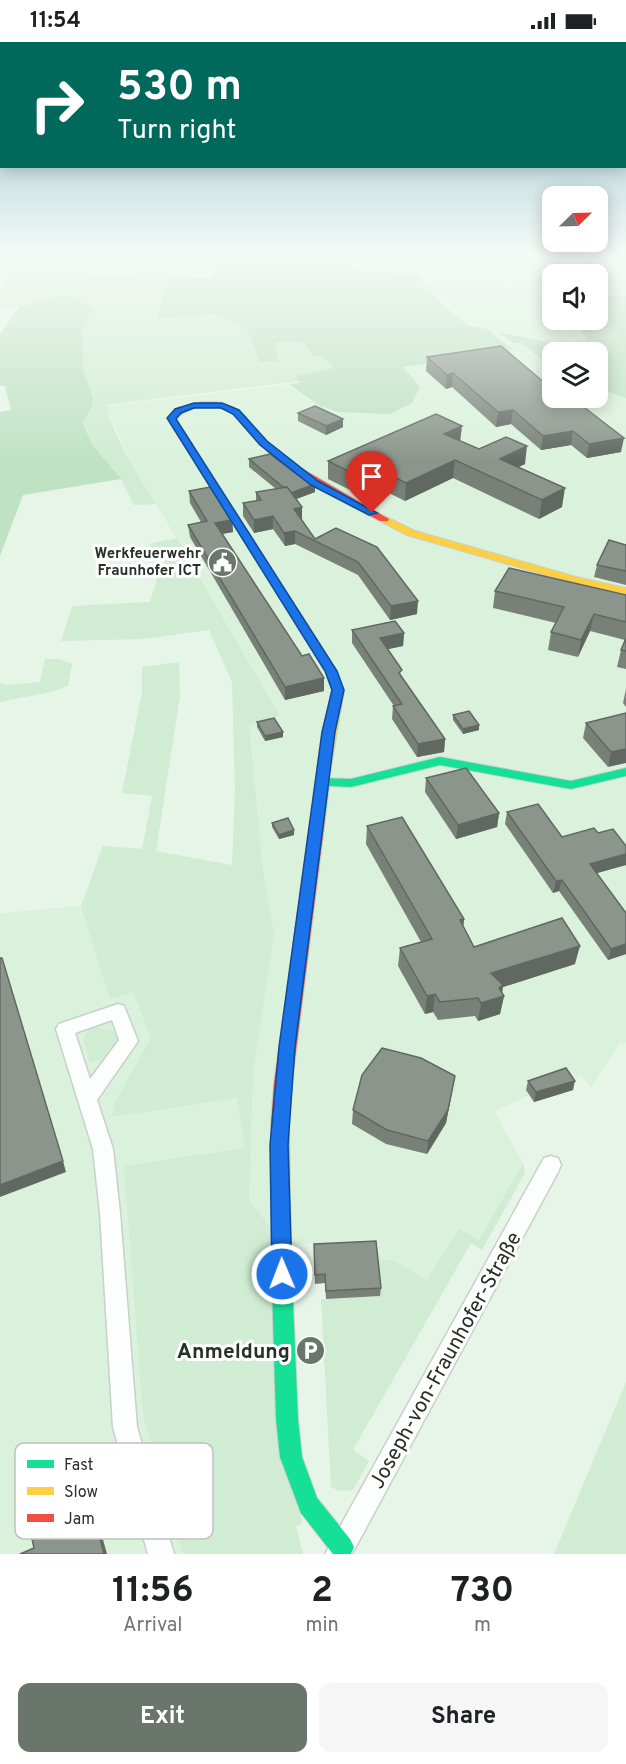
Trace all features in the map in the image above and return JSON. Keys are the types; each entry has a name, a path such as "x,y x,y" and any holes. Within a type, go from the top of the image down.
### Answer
{"street":[{"path":"340,1551 309,1505 291,1457 287,1419 279,1145 284,1083 329,732 338,690 331,671 172,418 178,411 208,404 222,406 236,412 263,443 314,483 411,533 574,580 626,591"},
{"path":"323,781 351,783 440,761 571,785 626,772"},
{"path":"88,1098 103,1149 110,1213 125,1427 130,1443"},
{"name":"Joseph-von-Fraunhofer-Straße","path":"340,1551 551,1165"},
{"path":"157,1539 161,1554"}],"shaded area":[{"path":"9,322 86,322 82,331 84,372 93,398 92,406 83,422 91,443 121,479 23,495 0,556 0,412 11,410 5,386 0,386 0,334"},
{"path":"86,322 231,322 249,331 260,362 275,342 303,342 312,356 322,356 335,368 297,376 300,381 106,405 121,444 156,504 134,505 121,479 91,443 83,421 92,406 93,398 84,372 82,331"},
{"path":"231,322 463,322 467,325 487,329 514,350 403,367 420,387 412,403 390,414 339,412 320,406 289,384 300,383 296,376 334,368 322,356 312,356 303,342 275,342 278,361 260,362 248,331"},
{"path":"463,322 542,322 542,330 608,330 608,322 626,322 626,343 549,342 500,332 521,343 542,359 542,408 608,408 608,392 626,398 626,1043 619,1044 591,1087 580,1075 567,1081 573,1090 534,1102 529,1096 494,1111 523,1163 479,1240 459,1230 427,1280 393,1260 380,1296 326,1299 325,1283 315,1284 313,1243 281,1245 263,1400 300,1554 0,1554 0,913 81,906 103,846 232,866 249,725 280,716 197,571 132,466 106,406 284,385 513,350 487,329 467,325"},
{"path":"608,322 626,322 626,398 608,392 608,342 577,342 587,340 581,330 608,330"},
{"path":"498,332 547,342 542,342 542,359 521,343 513,343"},
{"path":"177,538 280,716 249,725 263,871 274,933 253,1074 249,1200 269,1226 302,1524 296,1526 303,1554 183,1554 179,1539 213,1539 213,1443 151,1443 143,1416 124,1166 245,1148 237,1098 112,1117 115,1102 151,1038 133,992 110,999 81,906 103,846 142,849 152,796 122,793 142,692 142,667 179,662 180,696 156,851 232,865 235,790 232,682 209,630 144,639 61,641 72,606 150,602 157,578 172,571 149,544"},
{"path":"45,659 60,659 72,664 68,686 51,692 0,702 0,683 6,685 40,682"},
{"path":"97,1027 113,1031 117,1039 103,1058 90,1062 83,1038 88,1031"},
{"path":"523,1163 525,1173 482,1250 471,1243 353,1450 369,1461 353,1490 339,1491 331,1487 321,1299 380,1296 376,1260 393,1260 427,1280 459,1229 479,1240"},
{"path":"626,1382 626,1554 554,1554"}],"building":[{"path":"501,346 542,381 542,408 585,408 624,438 589,444 573,431 543,436 513,410 498,412 453,373 447,375 427,357"},
{"path":"315,406 343,419 326,426 298,413"},
{"path":"436,414 462,426 444,434 479,449 506,437 527,446 500,459 565,488 542,500 455,460 406,483 372,466 354,474 328,461"},
{"path":"270,454 298,475 315,484 291,493 287,487 283,487 249,459"},
{"path":"210,487 232,520 215,523 302,656 309,654 324,678 285,687 188,525 207,521 189,491"},
{"path":"287,487 302,507 294,509 315,539 336,528 377,547 418,601 391,606 358,562 295,531 284,533 273,516 254,520 243,503 261,500 256,492"},
{"path":"609,540 626,545 626,571 597,565"},
{"path":"509,568 626,595 626,622 594,614 581,640 551,632 564,607 495,591"},
{"path":"395,621 404,633 380,638 402,670 399,673 445,739 418,744 393,706 402,704 352,630"},
{"path":"626,638 626,651 621,650"},
{"path":"469,711 479,725 463,729 453,715"},
{"path":"626,713 626,749 611,752 586,723"},
{"path":"274,718 283,732 265,736 257,722"},
{"path":"466,768 499,813 458,825 426,778"},
{"path":"538,804 562,837 594,828 598,833 613,829 626,846 626,854 590,864 626,913 626,944 611,949 562,880 556,881 507,812"},
{"path":"402,817 464,919 460,920 474,947 562,918 580,946 491,973 503,985 499,988 504,996 481,1003 478,998 440,1002 435,994 427,996 400,948 432,939 367,826"},
{"path":"288,818 294,830 279,835 272,823"},
{"path":"0,958 2,958 63,1161 0,1185"},
{"path":"382,1048 421,1058 455,1076 448,1110 428,1141 387,1130 353,1110 362,1075"},
{"path":"566,1068 575,1081 536,1092 528,1081"},
{"path":"376,1241 381,1288 326,1291 325,1274 315,1275 314,1244"},
{"path":"32,1539 100,1539 104,1554 20,1554 34,1548"}],"traffic: fast":[{"path":"318,819 323,781 351,783 440,761 571,785 626,772"},
{"path":"280,1124 281,1255 287,1419 291,1457 309,1505 342,1547"}],"traffic: slow":[{"path":"186,441 331,671 338,690 329,732 323,781"},
{"path":"384,519 411,533 574,580 626,591"}],"traffic: jam":[{"path":"186,441 172,419 176,414 182,410 202,405 223,406 241,417 263,443 291,466 384,519"},
{"path":"280,1124 283,1083 318,819"}],"place":[{"name":"Werkfeuerwehr Fraunhofer ICT","path":"222,562"},
{"name":"Anmeldung","path":"311,1351"}],"route":[{"path":"282,1274 279,1145 287,1047 329,732 338,690 331,671 172,418 178,411 208,404 222,406 236,412 263,443 314,483 372,513"}]}
